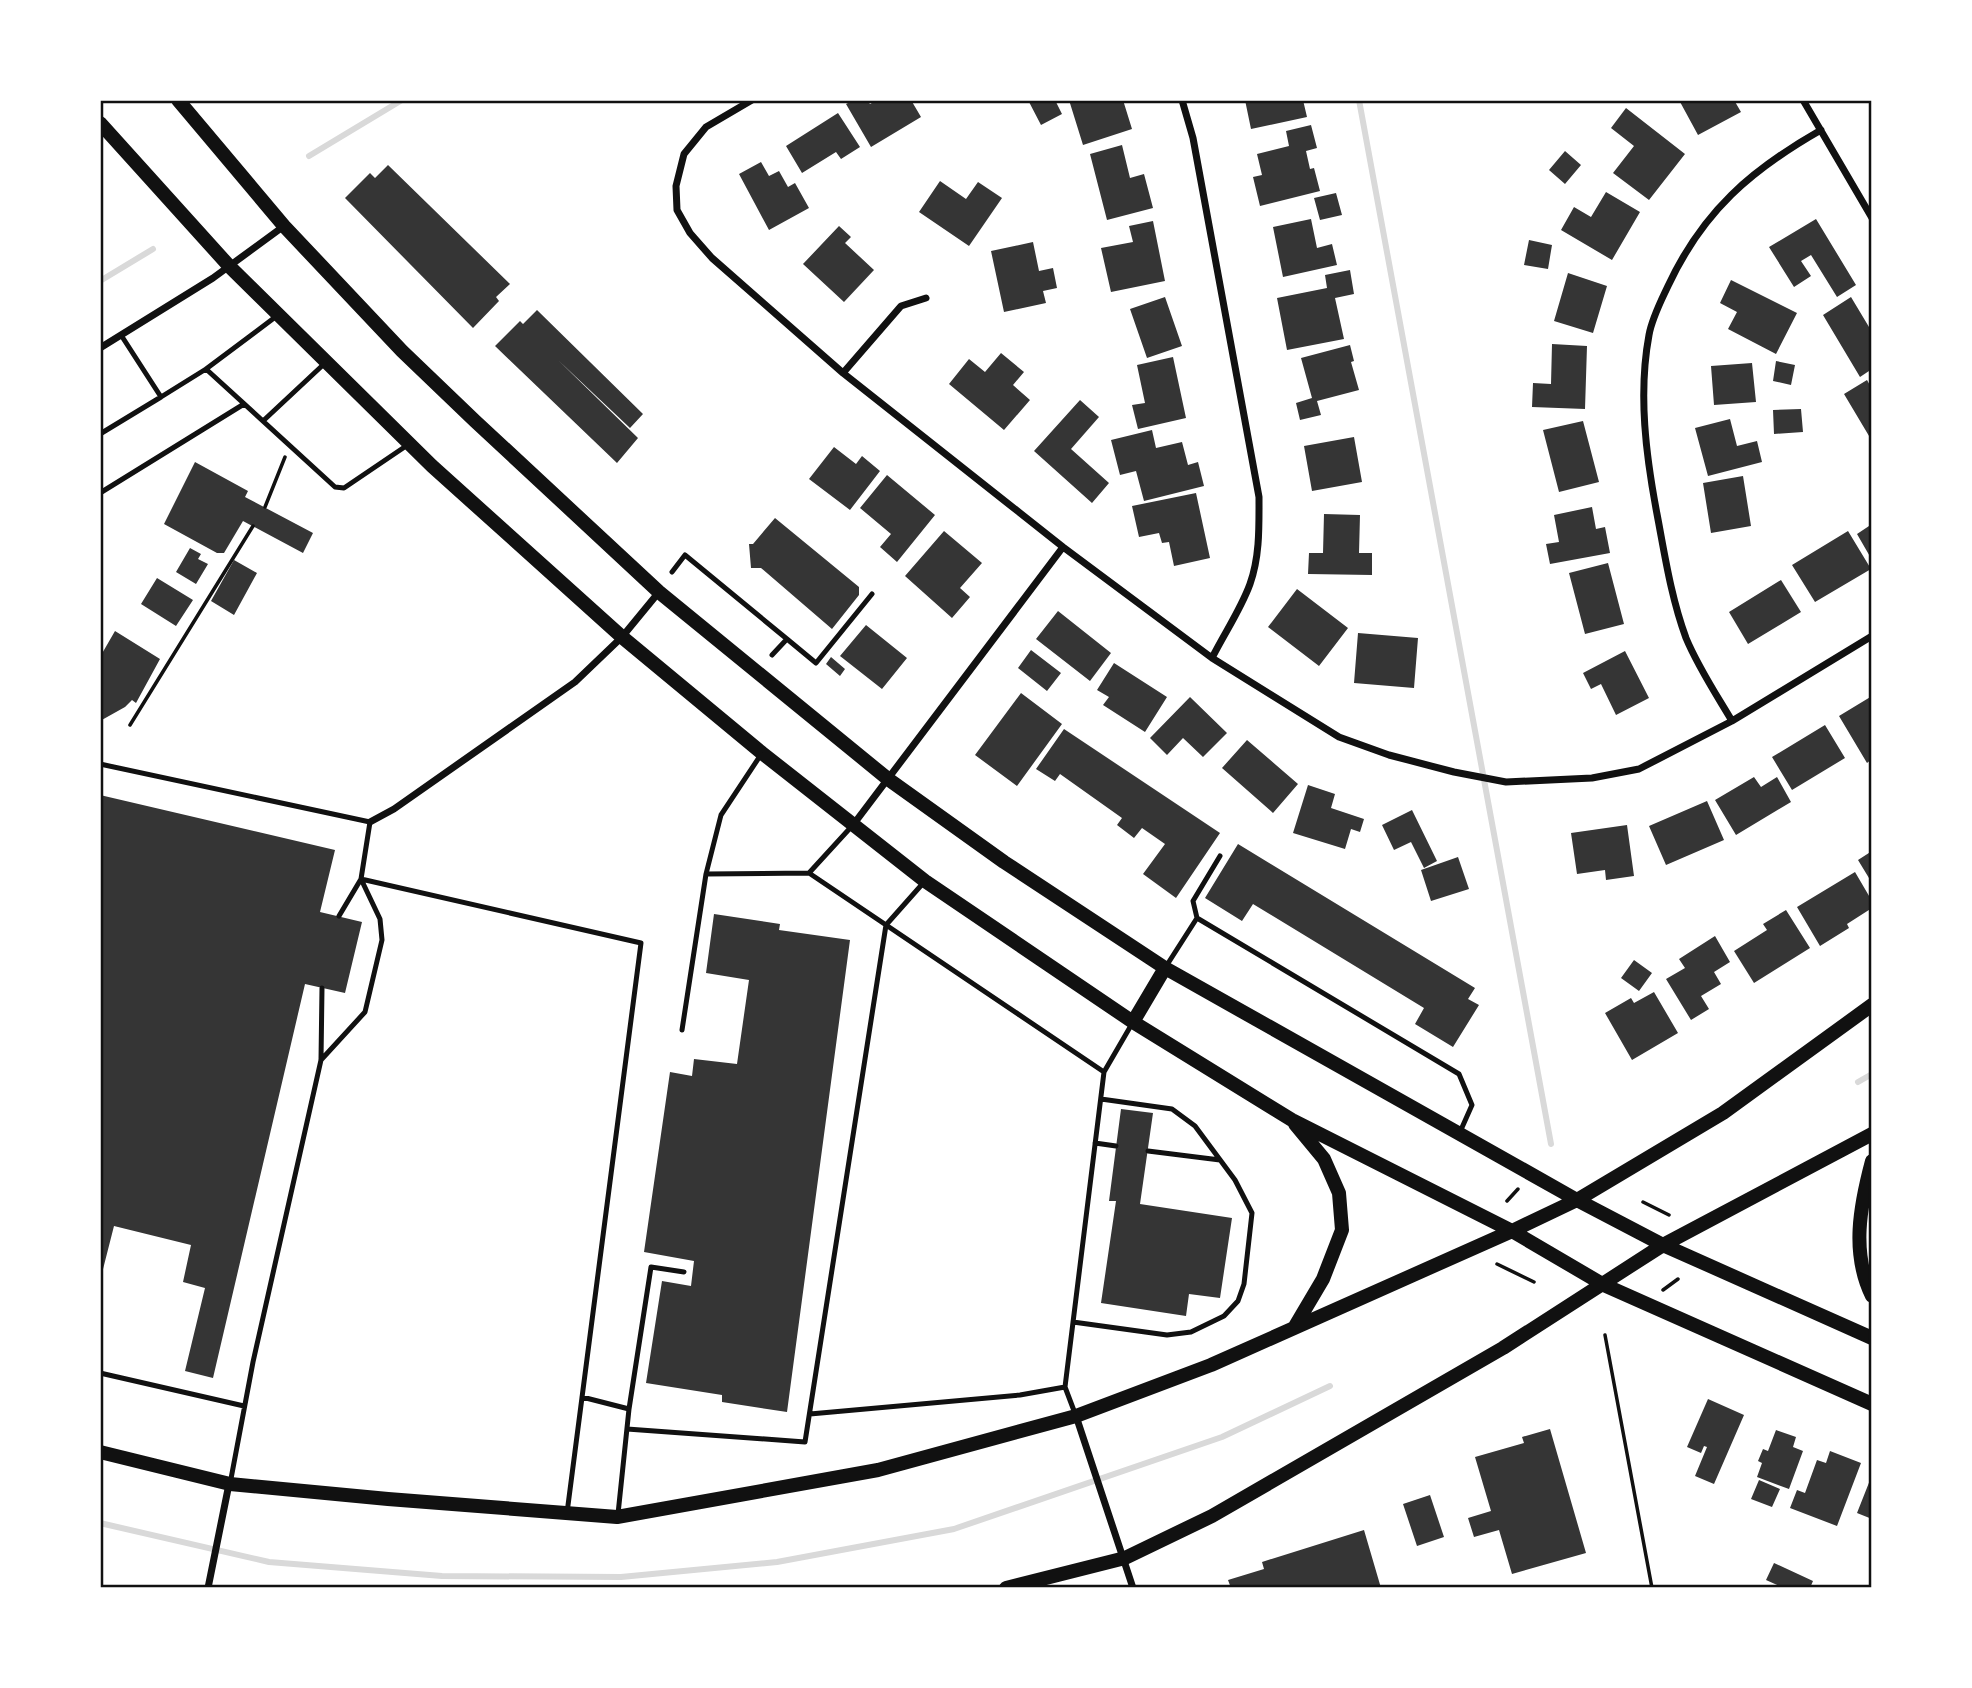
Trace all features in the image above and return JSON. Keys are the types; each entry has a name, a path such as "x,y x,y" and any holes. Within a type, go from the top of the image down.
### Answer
{"main road":[{"path":"178,100 284,226 402,351 659,592 888,779 1004,862 1165,968 1577,1200 1663,1245 1872,1338"},
{"path":"100,123 230,267 409,443 622,637 762,753 925,881 1133,1023 1292,1120 1511,1231 1604,1285 1872,1404"},
{"path":"1133,1023 1165,968"},
{"path":"100,1452 230,1483 388,1499 617,1517 878,1470 1076,1416 1210,1365 1511,1231 1577,1200 1723,1113 1872,1005"},
{"path":"1292,1120 1327,1165 1339,1193 1342,1230 1323,1279 1294,1328"},
{"path":"1006,1588 1125,1558 1212,1516 1503,1348 1663,1245 1872,1134"},
{"path":"1872,1161 1858,1245 1864,1279 1872,1296"}],"street":[{"path":"752,100 706,127 684,154 676,186 677,210 690,233 712,258 843,373 1063,547 1212,658 1339,737 1389,755 1506,782 1592,778 1639,769 1732,721 1872,636"},
{"path":"1182,100 1193,138 1259,496 1255,564 1249,586 1212,658"},
{"path":"1803,100 1872,218"},
{"path":"1732,721 1687,640 1672,595 1651,483 1644,410 1644,370 1649,332 1673,275 1706,221 1755,171 1778,154 1821,130"},
{"path":"100,348 230,267 284,226"},
{"path":"843,373 901,306 926,298"},
{"path":"853,825 1063,547"},
{"path":"370,822 575,682 622,637 659,592"},
{"path":"1076,1416 1133,1588"},
{"path":"208,1588 230,1483"}],"lane":[{"path":"100,434 206,369 278,315"},
{"path":"121,335 161,397"},
{"path":"262,421 326,362"},
{"path":"206,369 335,487 344,488 409,443"},
{"path":"100,493 244,404"},
{"path":"672,572 685,555 816,663 872,594"},
{"path":"772,654 786,639"},
{"path":"682,1030 706,874 721,816 762,753"},
{"path":"100,764 370,822 361,880 339,916"},
{"path":"809,873 853,825"},
{"path":"1165,968 1197,918 1193,901 1220,856"},
{"path":"706,874 809,873 1104,1072"},
{"path":"321,1060 365,1012 382,940 380,919 361,880"},
{"path":"361,880 641,943 567,1514"},
{"path":"627,1429 805,1442 886,925 925,881"},
{"path":"1197,918 1459,1074 1472,1105 1459,1133"},
{"path":"230,1483 244,1406 321,1060 322,988"},
{"path":"1076,1416 1065,1387 1104,1072 1133,1023"},
{"path":"1073,1322 1167,1335 1191,1332 1224,1316 1238,1301 1244,1284 1252,1213 1235,1180 1195,1126 1172,1109 1101,1099"},
{"path":"1095,1143 1116,1146"},
{"path":"1148,1151 1220,1160"},
{"path":"617,1517 629,1409 651,1266 684,1272"},
{"path":"100,1373 244,1406"},
{"path":"810,1414 1020,1395 1065,1387"},
{"path":"582,1397 629,1409"}],"path":[{"path":"265,507 289,445"},
{"path":"130,725 253,526"},
{"path":"1507,1201 1518,1189"},
{"path":"1643,1202 1669,1215"},
{"path":"1497,1264 1534,1282"},
{"path":"1663,1290 1678,1279"},
{"path":"1605,1335 1652,1588"}],"building":[{"path":"854,100 867,100 870,104 877,100 911,100 921,117 871,147 846,104"},
{"path":"1028,100 1055,100 1062,114 1041,125"},
{"path":"1069,100 1123,100 1132,129 1083,145"},
{"path":"1245,100 1303,100 1307,117 1251,129"},
{"path":"1679,100 1734,100 1741,112 1698,135"},
{"path":"1626,108 1685,154 1649,200 1613,173 1634,146 1611,128"},
{"path":"838,113 860,147 841,159 836,152 802,173 786,146"},
{"path":"1311,125 1317,148 1306,151 1310,169 1314,168 1320,191 1260,206 1253,177 1262,175 1257,154 1289,146 1286,131"},
{"path":"1122,145 1130,178 1144,174 1153,208 1107,220 1090,154"},
{"path":"1565,151 1581,165 1565,184 1549,170"},
{"path":"761,162 769,176 779,171 788,187 795,183 809,208 769,230 739,174"},
{"path":"388,165 510,284 496,297 499,301 473,328 345,198 370,173 375,178"},
{"path":"940,181 966,199 978,182 1002,198 969,246 919,212"},
{"path":"1606,192 1640,212 1612,260 1561,230 1574,207 1591,217"},
{"path":"1336,193 1342,215 1320,220 1314,198"},
{"path":"1311,219 1317,248 1332,244 1337,265 1283,277 1273,227"},
{"path":"1816,219 1856,285 1837,297 1811,255 1801,261 1811,276 1794,287 1769,247"},
{"path":"1153,221 1165,281 1111,292 1101,248 1133,242 1129,226"},
{"path":"839,226 851,237 845,243 874,270 844,302 803,264"},
{"path":"1529,240 1552,245 1548,269 1524,265"},
{"path":"1033,242 1039,271 1053,268 1057,288 1043,291 1046,303 1004,312 991,251"},
{"path":"1350,270 1354,294 1335,298 1344,339 1287,350 1277,298 1327,288 1325,275"},
{"path":"1568,273 1607,286 1593,333 1554,321"},
{"path":"1731,280 1797,313 1776,354 1728,329 1737,312 1720,303"},
{"path":"1165,297 1182,346 1147,358 1130,309"},
{"path":"1851,297 1872,332 1872,369 1860,377 1823,315"},
{"path":"537,310 643,414 630,428 558,360 638,438 617,463 495,346 520,321 523,324"},
{"path":"1552,344 1587,346 1585,409 1532,407 1533,383 1551,384"},
{"path":"1350,345 1354,361 1351,362 1359,390 1317,401 1321,415 1300,420 1296,403 1312,398 1301,358"},
{"path":"1001,353 1024,372 1013,385 1030,400 1004,430 949,384 969,359 985,372"},
{"path":"1173,357 1186,418 1138,429 1132,405 1145,403 1137,365"},
{"path":"1776,361 1795,365 1791,385 1773,381"},
{"path":"1752,363 1756,402 1714,405 1711,366"},
{"path":"1867,380 1872,389 1872,441 1844,394"},
{"path":"1080,400 1099,417 1071,449 1109,483 1092,503 1034,451"},
{"path":"1801,409 1803,432 1774,434 1773,410"},
{"path":"1730,419 1737,446 1757,441 1762,462 1708,476 1695,428"},
{"path":"1583,421 1599,482 1559,492 1543,430"},
{"path":"1152,430 1156,448 1182,442 1188,465 1198,462 1204,486 1144,501 1136,471 1120,475 1111,440"},
{"path":"1354,437 1362,482 1312,491 1304,446"},
{"path":"834,447 856,464 862,456 880,471 850,510 809,479"},
{"path":"195,462 248,491 245,497 313,533 303,553 243,521 224,553 217,553 164,524"},
{"path":"887,475 935,515 897,562 880,547 891,534 860,508"},
{"path":"1743,476 1751,526 1711,533 1703,483"},
{"path":"1196,493 1210,558 1174,566 1169,542 1162,543 1159,533 1139,537 1132,506"},
{"path":"1592,507 1596,529 1605,527 1610,553 1550,564 1546,544 1559,542 1554,515"},
{"path":"1324,514 1360,515 1359,553 1372,553 1372,575 1308,574 1309,553 1323,553"},
{"path":"775,518 859,587 859,595 832,629 761,568 751,568 749,544 753,544"},
{"path":"1872,524 1872,560 1857,534"},
{"path":"944,531 982,563 960,588 970,597 952,618 905,576"},
{"path":"1848,531 1871,569 1815,602 1792,565"},
{"path":"190,548 201,554 198,559 208,564 196,584 176,572"},
{"path":"234,560 257,573 234,615 211,601"},
{"path":"1608,563 1624,624 1585,634 1569,573"},
{"path":"157,578 193,600 176,626 141,604"},
{"path":"1781,580 1801,612 1748,644 1729,612"},
{"path":"1297,589 1348,628 1319,666 1268,627"},
{"path":"1058,611 1111,653 1090,681 1036,639"},
{"path":"866,625 907,658 882,689 840,656"},
{"path":"115,631 160,659 136,703 132,700 100,721 100,657"},
{"path":"1358,633 1418,638 1414,688 1354,683"},
{"path":"1031,650 1061,673 1047,691 1018,668"},
{"path":"1625,651 1649,698 1616,715 1601,684 1591,689 1583,673"},
{"path":"831,657 845,669 840,676 826,664"},
{"path":"1114,663 1167,697 1145,732 1103,705 1109,697 1097,690"},
{"path":"1021,693 1062,724 1017,786 975,755"},
{"path":"1872,696 1872,759 1867,763 1839,716"},
{"path":"1190,697 1227,733 1203,757 1183,738 1167,755 1150,738"},
{"path":"1825,725 1845,758 1792,790 1772,757"},
{"path":"1064,729 1220,833 1176,898 1143,874 1165,844 1142,828 1134,838 1117,825 1122,818 1060,774 1055,781 1036,769"},
{"path":"1247,740 1298,784 1273,813 1222,768"},
{"path":"1754,777 1761,787 1777,777 1791,802 1736,835 1715,800"},
{"path":"1308,785 1335,794 1331,808 1364,819 1360,832 1351,829 1345,849 1293,833"},
{"path":"100,795 335,850 320,912 362,922 345,993 305,984 213,1378 185,1371 205,1288 183,1282 191,1245 114,1226 100,1281"},
{"path":"1707,801 1724,840 1666,865 1649,826"},
{"path":"1412,810 1437,861 1424,868 1411,842 1394,850 1382,825"},
{"path":"1627,825 1634,876 1606,880 1605,870 1577,874 1571,833"},
{"path":"1238,844 1475,988 1468,999 1479,1005 1453,1047 1415,1024 1424,1008 1253,904 1242,921 1205,898"},
{"path":"1872,851 1872,883 1858,860"},
{"path":"1458,857 1469,889 1431,901 1421,870"},
{"path":"1855,872 1872,901 1872,908 1847,924 1849,928 1820,946 1797,907"},
{"path":"1786,910 1810,948 1754,983 1734,951 1767,930 1763,924"},
{"path":"714,914 780,924 779,930 850,940 787,1412 722,1402 722,1395 646,1383 662,1281 691,1286 694,1261 644,1252 670,1072 692,1076 694,1059 737,1064 749,980 706,973"},
{"path":"1715,936 1730,962 1714,972 1721,984 1701,996 1709,1009 1691,1020 1666,979 1685,968 1679,959"},
{"path":"1634,960 1652,973 1639,991 1621,978"},
{"path":"1654,992 1678,1033 1632,1060 1605,1013 1631,998 1634,1003"},
{"path":"1121,1109 1153,1113 1140,1204 1232,1218 1220,1298 1189,1294 1186,1316 1101,1303 1116,1201 1109,1201"},
{"path":"1708,1399 1744,1415 1714,1484 1695,1476 1707,1447 1704,1446 1701,1453 1687,1447"},
{"path":"1550,1429 1586,1553 1512,1574 1499,1530 1474,1537 1468,1518 1491,1511 1475,1457 1524,1443 1522,1437"},
{"path":"1776,1430 1796,1437 1793,1447 1803,1451 1789,1489 1757,1477 1762,1463 1758,1461 1763,1449 1768,1451"},
{"path":"1830,1451 1861,1463 1837,1526 1790,1508 1797,1490 1805,1493 1817,1460 1826,1463"},
{"path":"1872,1475 1872,1519 1857,1513"},
{"path":"1759,1480 1780,1489 1772,1507 1751,1499"},
{"path":"1430,1495 1444,1537 1417,1546 1403,1504"},
{"path":"1364,1530 1381,1588 1231,1588 1228,1580 1264,1569 1262,1562"},
{"path":"1774,1563 1813,1581 1810,1588 1784,1588 1766,1580"}],"waterway":[{"path":"309,156 402,100"},
{"path":"1359,100 1551,1144"},
{"path":"100,281 153,249"},
{"path":"1858,1082 1872,1074"},
{"path":"100,1523 269,1562 442,1576 621,1577 777,1562 954,1529 1222,1437 1330,1386"}]}
